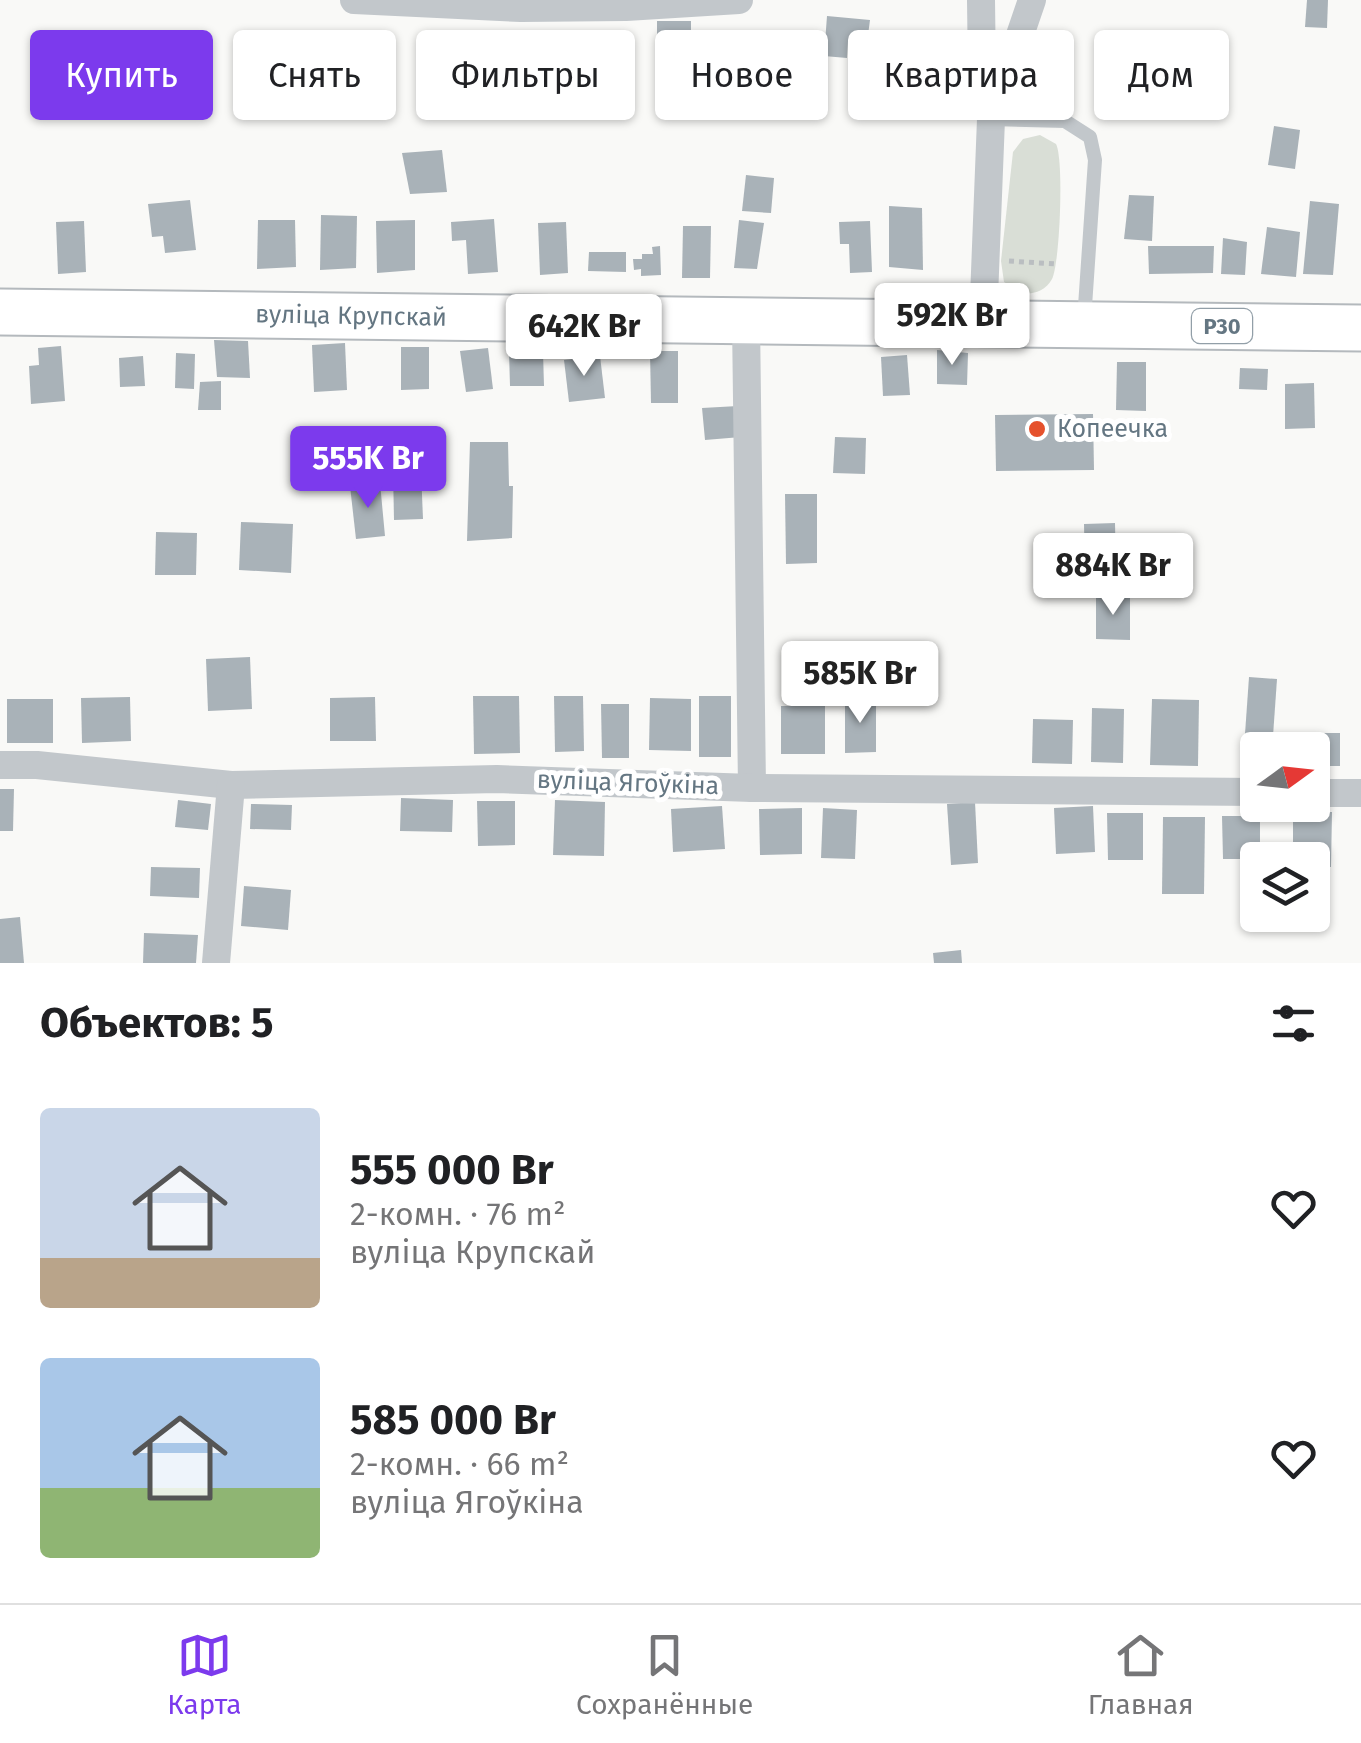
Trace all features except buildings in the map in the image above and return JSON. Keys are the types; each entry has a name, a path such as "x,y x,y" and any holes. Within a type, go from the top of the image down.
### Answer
{"main road":[{"name":"вуліца Крупскай","path":"0,312 1361,328"}],"street":[{"path":"354,0 521,8 739,0"},
{"path":"981,0 981,30"},
{"path":"1022,30 1032,0"},
{"path":"983,323 991,120"},
{"path":"746,320 752,788"},
{"name":"вуліца Ягоўкіна","path":"0,764 231,784 497,779 752,788 1240,792"},
{"path":"216,963 231,784"},
{"path":"1330,793 1361,793"}],"lane":[{"path":"1040,120 1064,121 1090,137 1095,160 1084,326"}],"path":[{"path":"1001,261 1056,264"}],"shaded area":[{"path":"1040,135 1056,144 1058,153 1059,233 1050,283 1025,294 1004,282 1001,261 1013,152 1023,139"}],"place":[{"name":"Копеечка","path":"1037,429"}]}
